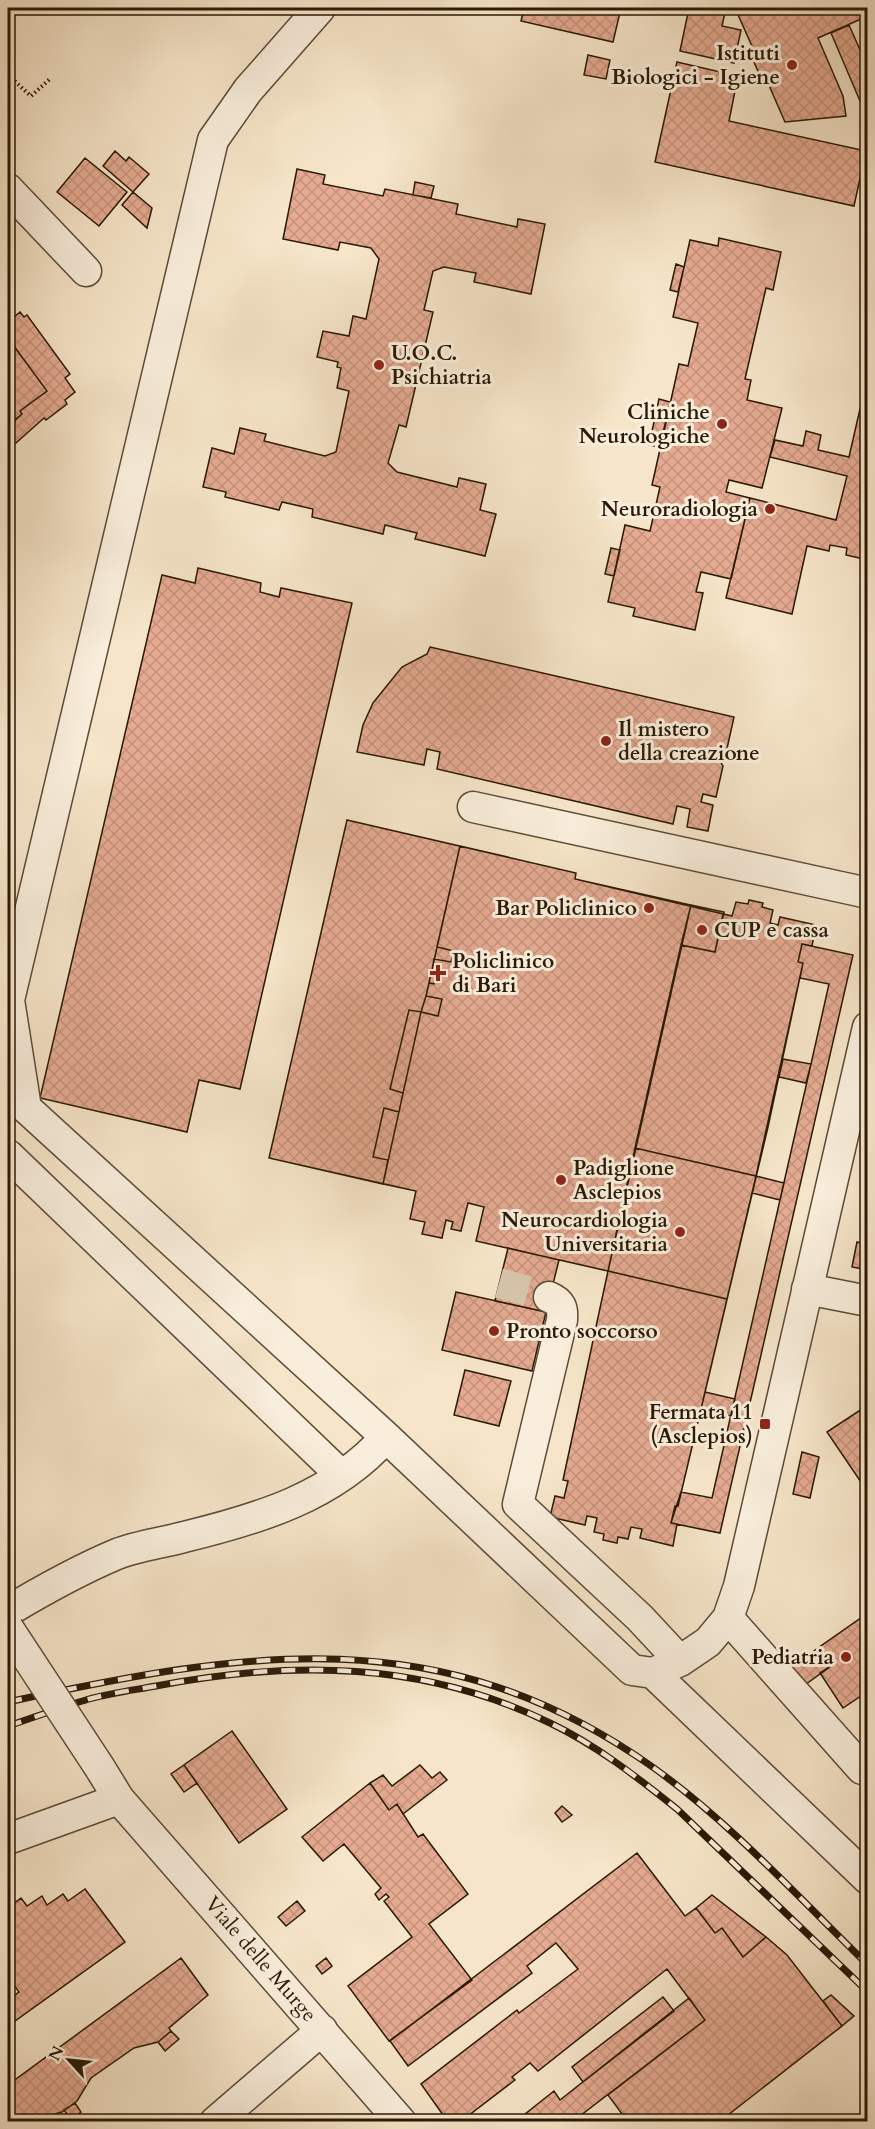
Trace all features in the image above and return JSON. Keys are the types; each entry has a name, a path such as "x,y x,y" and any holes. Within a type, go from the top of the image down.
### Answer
{"street":[{"path":"320,8 248,90 213,140 9,999 26,1108 386,1437 632,1670 653,1673 680,1661 708,1642 728,1618 739,1586 867,1027"},
{"path":"8,189 86,271"},
{"path":"473,807 867,893"},
{"path":"8,1155 341,1474"},
{"path":"807,1289 867,1301"},
{"path":"549,1297 557,1300 563,1309 562,1320 518,1504 640,1618 680,1661"},
{"path":"8,1611 50,1586 119,1554 281,1510 321,1490 386,1437"},
{"path":"728,1618 862,1769"},
{"name":"Viale delle Murge","path":"8,1628 119,1798 401,2121"},
{"path":"653,1673 867,1880"},
{"path":"8,1839 119,1798"},
{"path":"215,2121 322,2030"}],"path":[{"path":"8,75 31,96 51,78"}],"building":[{"path":"524,8 621,8 613,42 521,21"},
{"path":"689,8 726,8 722,26 741,30 734,63 680,51"},
{"name":"Istituti Biologici - Igiene","path":"735,8 868,8 868,16 818,38 843,96 846,116 785,122 764,74 760,76 751,55 755,53"},
{"path":"849,25 868,68 866,115 831,33"},
{"path":"588,55 610,60 606,79 584,75"},
{"path":"677,62 738,76 729,121 866,151 854,206 655,162"},
{"path":"115,151 126,161 129,157 149,174 133,192 103,166"},
{"path":"85,158 127,192 99,226 57,192"},
{"name":"U.O.C. Psichiatria","path":"297,169 325,175 323,184 383,196 385,189 458,204 456,214 517,227 518,219 545,224 531,294 474,282 476,273 444,267 433,271 424,310 433,312 406,427 399,425 388,463 397,472 457,487 459,478 486,484 480,510 496,514 485,556 415,539 417,533 385,525 383,534 312,517 313,509 282,502 279,510 225,497 226,492 203,487 212,448 234,454 240,428 266,434 264,441 325,456 336,452 349,391 337,388 341,368 337,367 338,362 317,357 323,331 349,336 353,316 366,319 379,259 371,248 340,242 338,250 283,239"},
{"path":"415,182 434,186 431,198 413,195"},
{"path":"133,192 152,208 147,228 122,205"},
{"name":"Cliniche Neurologiche","path":"719,238 781,252 773,290 766,288 745,379 751,380 747,400 782,408 762,488 729,480 726,492 750,498 731,579 701,572 696,592 703,593 695,630 633,616 635,608 608,602 625,525 650,531 660,487 652,485 679,364 688,366 698,323 673,317 690,240 718,246"},
{"path":"676,264 684,267 678,292 670,290"},
{"path":"20,312 24,317 27,315 70,374 65,378 75,392 65,400 67,404 46,420 44,418 8,450 8,427 22,414 20,411 47,391 8,338 8,322"},
{"path":"8,338 47,391 20,411 22,414 8,425"},
{"name":"Neuroradiologia","path":"865,387 868,387 868,560 846,555 847,548 830,545 829,551 807,546 792,614 726,598 750,498 836,520 847,476 770,457 775,440 803,446 806,431 821,435 818,450 849,457"},
{"path":"659,399 670,402 660,447 649,445"},
{"path":"611,548 620,550 614,576 605,574"},
{"path":"198,568 261,583 260,592 279,597 281,588 352,603 240,1089 199,1080 187,1132 40,1098 162,575 195,583"},
{"path":"430,647 734,717 726,753 721,752 719,759 723,766 716,797 703,794 701,802 713,805 708,831 687,827 690,809 677,806 673,824 437,769 440,752 427,749 424,765 357,752 363,725 373,703 402,667 427,654"},
{"path":"347,820 460,846 426,996 421,1012 409,1010 390,1089 403,1093 399,1112 384,1108 373,1157 388,1160 383,1184 269,1158"},
{"name":"Padiglione Asclepios","path":"347,820 576,873 575,879 732,916 736,902 748,904 749,900 763,903 762,907 773,910 770,923 778,925 780,917 816,925 812,946 802,944 798,962 803,963 768,1127 678,1506 675,1506 671,1523 677,1524 673,1546 640,1538 642,1529 631,1527 628,1539 618,1537 617,1543 603,1540 604,1534 594,1532 597,1518 587,1516 585,1525 550,1517 555,1496 564,1498 568,1481 563,1480 608,1271 476,1241 484,1207 468,1203 461,1231 451,1229 453,1222 446,1220 442,1238 422,1234 425,1222 410,1219 416,1191 269,1158"},
{"path":"460,846 576,873 575,879 691,905 608,1271 476,1241 484,1207 468,1203 461,1231 451,1229 453,1222 446,1220 442,1238 422,1234 425,1222 410,1219 416,1191 383,1184 421,1012 438,1016 442,999 426,996 429,983 434,984 436,977 431,975 434,959 451,962 454,951 437,947"},
{"path":"749,900 763,903 762,907 773,910 770,923 778,925 780,917 816,925 812,946 802,944 798,962 803,963 756,1176 635,1148 681,945 715,952 723,914 732,916 736,902 748,904"},
{"name":"CUP e cassa","path":"691,905 724,912 715,952 681,945"},
{"path":"802,944 853,955 720,1533 671,1523 681,1492 712,1498 811,1064 829,984 800,978 803,963 798,962"},
{"path":"783,1059 811,1064 806,1083 779,1077"},
{"name":"Neurocardiologia Universitaria","path":"635,1148 756,1176 727,1299 608,1271"},
{"path":"756,1176 784,1183 780,1200 752,1193"},
{"path":"868,1239 868,1270 852,1267 857,1242 866,1244"},
{"path":"508,1248 559,1260 546,1312 495,1301"},
{"path":"608,1271 727,1299 678,1506 675,1506 671,1523 677,1524 673,1546 640,1538 642,1529 631,1527 628,1539 618,1537 617,1543 603,1540 604,1534 594,1532 597,1518 587,1516 585,1525 550,1517 555,1496 564,1498 568,1481 563,1480"},
{"name":"Pronto soccorso","path":"456,1292 546,1312 532,1371 442,1350"},
{"path":"465,1370 511,1381 499,1426 454,1415"},
{"path":"705,1392 735,1399 731,1416 701,1409"},
{"path":"868,1405 868,1491 867,1491 827,1432"},
{"path":"802,1452 819,1457 810,1498 793,1494"},
{"name":"Pediatria","path":"868,1613 868,1700 864,1694 843,1708 820,1673 831,1666 818,1648"},
{"path":"818,1648 831,1666 802,1687 789,1669"},
{"path":"232,1731 287,1809 239,1843 184,1765"},
{"path":"184,1765 197,1783 184,1792 171,1774"},
{"path":"420,1765 432,1778 440,1772 447,1780 403,1814 397,1804 389,1810 370,1783 383,1775 392,1786"},
{"path":"370,1783 389,1810 397,1804 418,1837 423,1834 468,1894 429,1924 472,1980 389,2041 348,1986 412,1937 384,1901 389,1897 386,1894 379,1900 375,1894 381,1888 344,1844 323,1861 302,1837"},
{"path":"562,1806 572,1815 562,1822 555,1813"},
{"path":"637,1853 685,1916 696,1908 715,1933 722,1928 743,1957 766,1937 787,1955 842,2026 719,2122 628,2122 608,2095 705,2020 667,1969 538,2071 530,2063 512,2077 515,2080 460,2122 448,2122 421,2084 517,2010 519,2013 578,1969 556,1943 527,1966 532,1973 408,2066 390,2041"},
{"path":"85,1889 125,1942 8,2026 8,2000 19,1992 8,1977 8,1908 21,1898 27,1906 42,1896 47,1905 63,1894 68,1901"},
{"path":"712,1895 766,1937 743,1957 722,1928 715,1933 696,1908"},
{"path":"297,1901 305,1911 286,1926 278,1917"},
{"path":"181,1958 208,1995 169,2028 171,2031 158,2042 134,2048 91,2078 77,2101 62,2112 34,2122 10,2122 8,2085"},
{"path":"326,1958 332,1966 322,1974 316,1966"},
{"path":"831,1995 854,2016 842,2026 823,2001"},
{"path":"663,1997 674,2011 583,2082 572,2067"},
{"path":"689,1998 705,2020 572,2122 515,2122 554,2091 560,2100"},
{"path":"171,2031 179,2039 165,2051 158,2042"},
{"path":"75,2103 81,2112 71,2120 64,2110"}],"tunnel":[{"path":"499,1283 549,1297"}],"railway":[{"path":"8,1702 179,1670 260,1661 340,1659 418,1667 497,1687 575,1720 654,1768 738,1837 868,1965"},
{"path":"8,1726 106,1695 257,1672 307,1670 356,1672 405,1677 454,1687 502,1703 550,1723 600,1751 677,1809 868,1992"}],"place":[{"name":"Istituti Biologici - Igiene","path":"792,65"},
{"name":"U.O.C. Psichiatria","path":"379,365"},
{"name":"Cliniche Neurologiche","path":"722,424"},
{"name":"Neuroradiologia","path":"770,509"},
{"name":"Il mistero della creazione","path":"606,741"},
{"name":"Bar Policlinico","path":"649,908"},
{"name":"CUP e cassa","path":"702,930"},
{"name":"Policlinico di Bari","path":"438,973"},
{"name":"Padiglione Asclepios","path":"561,1180"},
{"name":"Neurocardiologia Universitaria","path":"680,1232"},
{"name":"Pronto soccorso","path":"494,1331"},
{"name":"Fermata 11 (Asclepios)","path":"765,1424"},
{"name":"Pediatria","path":"846,1657"}]}
